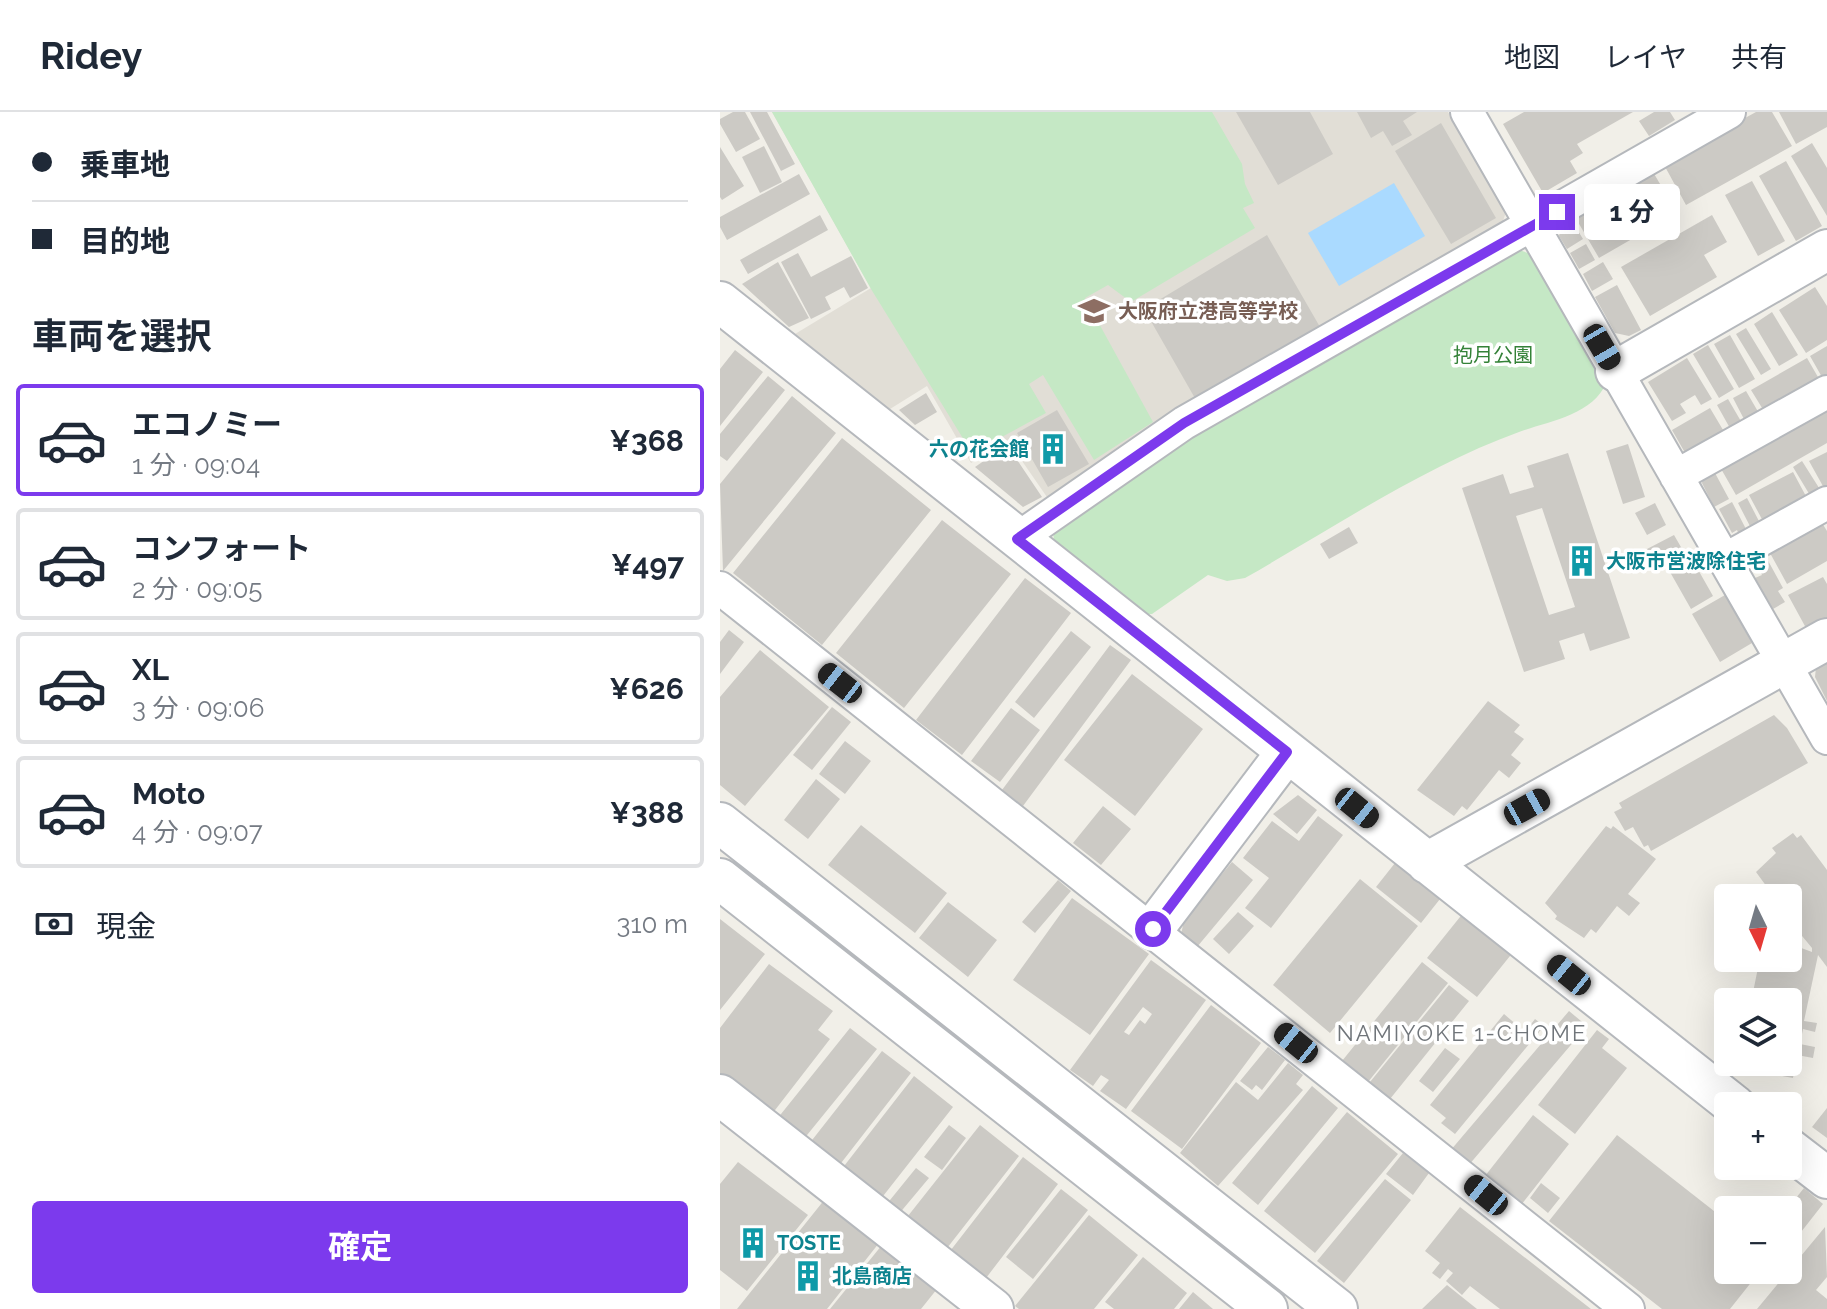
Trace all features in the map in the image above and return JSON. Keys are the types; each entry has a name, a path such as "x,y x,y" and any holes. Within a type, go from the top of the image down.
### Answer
{"street":[{"path":"1467,112 1827,738"},
{"path":"1017,539 1184,423 1729,112"},
{"path":"1616,371 1827,250"},
{"path":"720,302 1717,1092"},
{"path":"1676,476 1827,392"},
{"path":"1726,559 1827,503"},
{"path":"720,588 1628,1309"},
{"path":"1427,863 1827,639"},
{"path":"1153,929 1287,752"},
{"path":"720,823 1337,1309"},
{"path":"720,879 1267,1309"},
{"path":"1004,1101 1030,1067"},
{"path":"720,1095 993,1309"},
{"path":"1802,1159 1827,1178"}],"shaded area":[{"name":"大阪府立港高等学校","path":"772,112 1448,112 1506,212 1501,227 1049,500 1009,442 971,463 927,386 890,409 795,334 871,288"}],"green space":[{"path":"772,112 1212,112 1242,164 1245,184 1254,203 1243,208 1255,228 1131,302 1108,285 1085,298 1153,422 1094,460 1043,375 1029,384 1046,413 972,453 871,289"},
{"name":"抱月公園","path":"1516,249 1531,254 1606,383 1600,394 1581,410 1449,462 1245,578 1227,581 1208,575 1152,614 1146,614 1054,543 1053,527 1188,432"}],"water":[{"path":"1394,183 1425,236 1339,286 1308,233"}],"building":[{"path":"733,112 745,112 760,139 736,152 720,124 720,119"},
{"path":"750,112 767,112 795,164 781,171"},
{"path":"1236,112 1310,112 1333,154 1278,185"},
{"path":"1357,112 1417,112 1403,121 1412,135 1392,146 1383,131 1371,138"},
{"path":"1524,112 1633,112 1577,144 1583,153 1570,161 1577,173 1543,193 1503,124"},
{"path":"1654,112 1670,112 1675,120 1649,136 1639,121"},
{"path":"1756,112 1772,112 1792,146 1686,205 1663,163"},
{"path":"1779,112 1827,112 1827,127 1796,144"},
{"path":"1441,123 1496,218 1451,244 1395,151"},
{"path":"1812,143 1827,168 1827,216 1791,156"},
{"path":"764,146 782,182 760,193 742,157"},
{"path":"720,147 744,186 722,200 720,197"},
{"path":"1786,161 1822,226 1796,241 1759,176"},
{"path":"1653,172 1677,213 1599,258 1575,217"},
{"path":"799,174 810,194 727,240 720,227 720,217"},
{"path":"1752,181 1785,241 1758,256 1725,195"},
{"path":"820,215 828,230 748,274 740,260"},
{"path":"1712,215 1727,242 1704,255 1717,277 1650,316 1621,267"},
{"path":"1572,221 1583,239 1567,249 1559,236 1561,228"},
{"path":"1267,235 1320,327 1196,400 1144,309"},
{"path":"1586,244 1595,260 1579,269 1570,253"},
{"path":"798,253 811,277 851,256 868,288 850,298 844,287 825,297 831,309 811,319 781,262"},
{"path":"778,262 809,318 789,327 742,284"},
{"path":"1603,262 1613,279 1592,291 1583,274"},
{"path":"1617,285 1641,330 1629,336 1615,333 1595,297"},
{"path":"1815,287 1827,306 1827,340 1806,353 1779,310"},
{"path":"1772,312 1798,355 1779,366 1754,324"},
{"path":"1746,328 1771,369 1761,375 1736,334"},
{"path":"1730,335 1755,379 1739,388 1714,344"},
{"path":"1708,345 1734,389 1719,398 1693,354"},
{"path":"1827,346 1827,386 1810,356"},
{"path":"735,350 763,372 720,426 720,369"},
{"path":"1687,358 1712,399 1701,405 1695,395 1680,404 1686,413 1672,421 1648,382"},
{"path":"1807,358 1822,384 1767,416 1751,390"},
{"path":"768,376 785,390 727,461 720,456 720,434"},
{"path":"1746,391 1760,415 1746,423 1733,398"},
{"path":"926,393 937,412 915,425 899,410"},
{"path":"792,396 836,433 723,571 720,484"},
{"path":"1728,399 1742,423 1731,430 1717,405"},
{"path":"1827,405 1827,443 1736,495 1720,467"},
{"path":"1710,408 1726,435 1688,458 1672,430"},
{"name":"六の花会館","path":"1057,410 1089,464 1048,487 1017,433"},
{"path":"842,438 931,510 822,645 733,573"},
{"path":"1628,444 1645,497 1623,504 1606,451"},
{"path":"1007,445 1042,497 1023,507 975,467"},
{"path":"1827,452 1827,486 1824,488 1809,461"},
{"name":"大阪市営波除住宅","path":"1568,453 1630,638 1590,651 1584,633 1559,641 1565,659 1524,672 1462,488 1503,474 1510,494 1534,487 1527,466","holes":["1542,508 1575,607 1549,615 1516,516"]},
{"path":"1802,461 1821,491 1811,497 1793,467"},
{"path":"1793,472 1808,500 1764,523 1749,495"},
{"path":"1715,473 1729,499 1714,507 1702,483 1703,479"},
{"path":"1747,498 1761,525 1752,530 1738,503"},
{"path":"1732,502 1747,531 1739,535 1737,530 1732,533 1719,509"},
{"path":"1655,503 1666,525 1647,535 1635,513"},
{"path":"942,520 1011,574 904,708 836,653"},
{"path":"1822,523 1827,531 1827,561 1787,584 1770,553"},
{"path":"1349,527 1358,543 1329,559 1320,544"},
{"path":"1674,535 1685,554 1658,569 1647,549"},
{"path":"1766,557 1783,588 1778,591 1785,602 1773,609 1755,578 1762,575 1756,563"},
{"path":"1692,559 1713,596 1691,609 1670,572"},
{"path":"1823,577 1827,584 1827,617 1806,628 1788,595"},
{"path":"1025,578 1071,613 962,755 916,720"},
{"path":"1725,595 1752,643 1720,662 1692,614"},
{"path":"729,630 744,642 720,674 720,642"},
{"path":"1071,631 1091,647 1034,718 1015,702"},
{"path":"1110,645 1131,660 1023,806 1002,790"},
{"path":"760,650 829,707 745,806 720,785 720,697"},
{"path":"1827,661 1827,701 1815,677 1816,667"},
{"path":"1132,674 1203,729 1135,816 1064,760"},
{"path":"1488,701 1520,725 1514,732 1524,739 1511,755 1521,763 1509,778 1499,770 1467,810 1462,806 1454,816 1417,790"},
{"path":"832,707 851,722 812,770 793,755"},
{"path":"1011,708 1040,730 1000,782 971,761"},
{"path":"1774,715 1787,728 1808,763 1651,851 1648,845 1644,847 1633,827 1625,831 1614,812 1622,808 1619,803"},
{"path":"845,741 871,761 845,794 819,774"},
{"path":"816,779 840,799 808,839 784,820"},
{"path":"1298,795 1317,810 1297,834 1273,814"},
{"path":"1103,806 1131,829 1101,865 1073,843"},
{"path":"1318,816 1343,835 1271,928 1245,908 1269,878 1243,858 1272,821 1299,841"},
{"path":"861,825 947,893 915,933 828,865"},
{"path":"1606,826 1611,829 1613,826 1656,859 1628,894 1640,903 1629,916 1617,906 1596,933 1591,929 1584,938 1555,919 1557,916 1545,903"},
{"path":"1793,833 1797,838 1801,835 1827,870 1827,967 1818,955 1804,1021 1817,1023 1815,1032 1803,1029 1802,1034 1802,988 1754,988 1757,972 1802,972 1802,948 1812,952 1802,936 1802,884 1765,884 1756,872 1776,853 1772,848"},
{"path":"1232,862 1253,880 1197,947 1181,935 1184,920"},
{"path":"1395,863 1440,899 1421,923 1376,887"},
{"path":"1360,879 1418,926 1330,1033 1273,985"},
{"path":"1058,880 1071,891 1035,933 1022,922"},
{"path":"1072,898 1149,954 1090,1035 1013,980"},
{"path":"948,902 997,940 968,977 919,938"},
{"path":"1238,912 1254,926 1229,954 1213,939"},
{"path":"1464,912 1514,951 1477,997 1427,958"},
{"path":"720,919 765,954 720,1010"},
{"path":"1151,960 1206,1000 1126,1109 1100,1091 1109,1080 1101,1075 1093,1086 1070,1070","holes":["1143,1007 1152,1014 1145,1024 1140,1020 1129,1035 1124,1032"]},
{"path":"1422,962 1448,983 1368,1082 1342,1061"},
{"path":"769,964 833,1011 818,1030 830,1039 772,1114 720,1074 720,1028"},
{"path":"1449,985 1469,1001 1390,1099 1370,1082"},
{"path":"1211,1005 1261,1043 1182,1149 1131,1111"},
{"path":"1569,1011 1587,1026 1468,1166 1450,1151"},
{"path":"1504,1014 1525,1032 1535,1019 1544,1026 1455,1134 1441,1123 1446,1118 1430,1105"},
{"path":"850,1028 877,1049 803,1140 777,1119"},
{"path":"1597,1030 1609,1039 1602,1048 1627,1068 1575,1134 1538,1105"},
{"path":"1802,1044 1815,1047 1813,1058 1802,1056"},
{"path":"1268,1047 1285,1060 1262,1090 1256,1085 1252,1090 1240,1081"},
{"path":"1445,1048 1460,1059 1433,1092 1419,1081"},
{"path":"882,1051 911,1073 838,1167 809,1144"},
{"path":"1288,1063 1303,1075 1296,1084 1303,1090 1218,1186 1180,1153 1236,1082 1258,1100"},
{"path":"914,1076 953,1107 880,1200 841,1170"},
{"path":"1312,1086 1338,1108 1258,1205 1232,1183"},
{"path":"1827,1108 1827,1138 1812,1127"},
{"path":"1347,1112 1398,1154 1315,1253 1264,1211"},
{"path":"1533,1115 1569,1144 1521,1205 1485,1176"},
{"path":"949,1125 966,1138 942,1170 924,1157"},
{"path":"980,1125 1019,1156 944,1252 904,1221"},
{"path":"1617,1135 1714,1211 1714,1284 1750,1284 1730,1309 1662,1309 1549,1221"},
{"path":"1403,1153 1429,1173 1413,1195 1386,1174"},
{"path":"1023,1157 1058,1184 983,1282 947,1255"},
{"name":"TOSTE","path":"738,1162 808,1215 747,1291 720,1270 720,1184"},
{"path":"916,1168 929,1178 898,1215 886,1205"},
{"path":"1385,1179 1411,1200 1344,1283 1317,1261"},
{"path":"1541,1183 1560,1198 1548,1213 1530,1198"},
{"path":"1804,1188 1823,1204 1802,1231 1802,1196 1798,1196"},
{"path":"1061,1189 1088,1210 1033,1279 1006,1257"},
{"name":"北島商店","path":"825,1199 879,1243 827,1309 737,1309"},
{"path":"1460,1207 1591,1309 1500,1309 1470,1286 1462,1295 1446,1281 1453,1273 1448,1269 1440,1279 1432,1273 1440,1263 1425,1251"},
{"path":"1089,1215 1138,1255 1094,1309 1019,1309 1015,1306"},
{"path":"1825,1227 1827,1277 1816,1290 1827,1299 1827,1309 1757,1309 1778,1284 1802,1284 1802,1255"},
{"path":"882,1245 937,1289 921,1309 830,1309"},
{"path":"1143,1257 1187,1293 1174,1309 1114,1309 1105,1302"},
{"path":"1447,1285 1477,1309 1422,1309"},
{"path":"1193,1292 1213,1309 1179,1309"}],"place":[{"name":"大阪府立港高等学校","path":"1094,311"},
{"name":"六の花会館","path":"1053,449"},
{"name":"大阪市営波除住宅","path":"1582,561"},
{"name":"TOSTE","path":"753,1243"},
{"name":"北島商店","path":"808,1276"}],"district":[{"name":"NAMIYOKE 1-CHOME","path":"1462,1033"}],"route":[{"path":"1153,929 1287,752 1017,539 1184,423 1557,212"}]}
